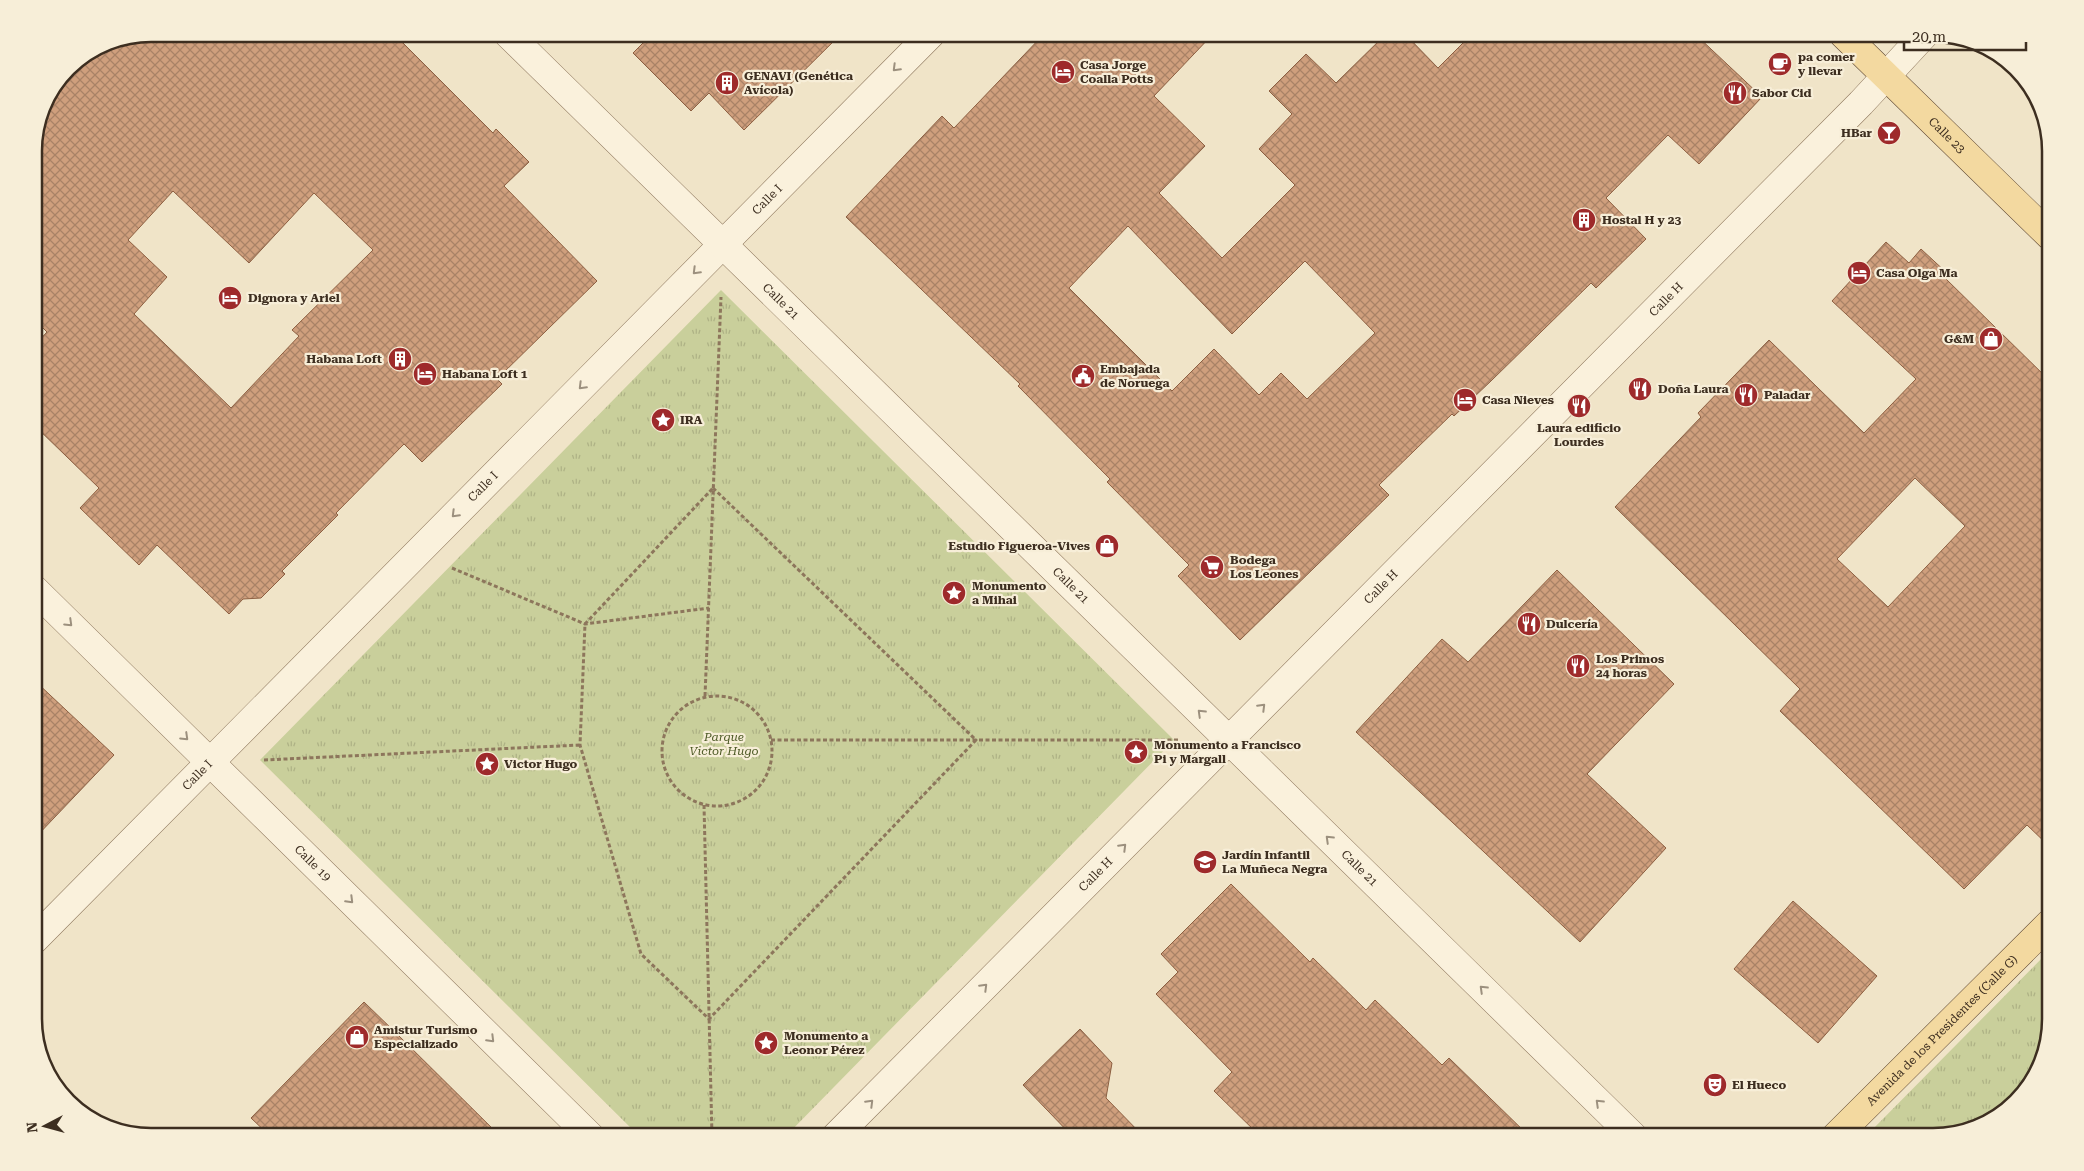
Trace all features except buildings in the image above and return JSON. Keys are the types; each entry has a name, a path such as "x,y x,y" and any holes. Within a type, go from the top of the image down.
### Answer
{"main road":[{"name":"Calle 23","path":"1850,42 2041,227"},
{"name":"Avenida de los Presidentes (Calle G)","path":"1844,1128 2042,931"}],"street":[{"name":"Calle H","path":"844,1128 1886,77 1918,42"},
{"name":"Calle 21","path":"517,43 1625,1128"},
{"name":"Calle I","path":"43,931 922,43"},
{"name":"Calle 19","path":"43,598 582,1128"}],"path":[{"path":"706,696 722,244"},
{"path":"709,1019 641,954 580,745 585,624 714,488"},
{"path":"714,488 976,740"},
{"path":"417,553 585,624 709,608"},
{"path":"723,695 740,700 754,710 765,724 771,740 772,759 766,776 755,791 740,802 722,806 704,805 686,798 673,785 664,768 661,750 664,731 674,715 688,703 706,696 723,695"},
{"path":"771,740 1228,740"},
{"path":"709,1019 976,740"},
{"path":"210,762 580,745"},
{"path":"704,805 712,1128"}],"green space":[{"name":"Parque Victor Hugo","path":"721,290 1174,740 794,1128 631,1128 260,760"},
{"path":"2042,958 2042,1020 2038,1048 2027,1074 2010,1097 1987,1114 1961,1125 1947,1128 1874,1128"}],"place":[{"name":"pa comer y llevar","path":"1780,64"},
{"name":"Casa Jorge Coalla Potts","path":"1063,72"},
{"name":"GENAVI (Genética Avícola)","path":"727,83"},
{"name":"Sabor Cid","path":"1735,93"},
{"name":"HBar","path":"1889,133"},
{"name":"Hostal H y 23","path":"1584,220"},
{"name":"Casa Olga Ma","path":"1859,273"},
{"name":"Dignora y Ariel","path":"230,298"},
{"name":"G&M","path":"1991,339"},
{"name":"Habana Loft","path":"400,359"},
{"name":"Habana Loft 1","path":"425,374"},
{"name":"Embajada de Noruega","path":"1083,376"},
{"name":"Doña Laura","path":"1640,389"},
{"name":"Paladar","path":"1746,395"},
{"name":"Casa Nieves","path":"1465,400"},
{"name":"Laura edificio Lourdes","path":"1579,406"},
{"name":"IRA","path":"663,420"},
{"name":"Estudio Figueroa-Vives","path":"1107,546"},
{"name":"Bodega Los Leones","path":"1212,567"},
{"name":"Monumento a Mihai","path":"954,593"},
{"name":"Dulcería","path":"1529,624"},
{"name":"Los Primos 24 horas","path":"1578,666"},
{"name":"Monumento a Francisco Pi y Margall","path":"1136,752"},
{"name":"Victor Hugo","path":"487,764"},
{"name":"Jardín Infantil La Muñeca Negra","path":"1205,862"},
{"name":"Amistur Turismo Especializado","path":"357,1037"},
{"name":"Monumento a Leonor Pérez","path":"766,1043"},
{"name":"El Hueco","path":"1715,1085"}]}
